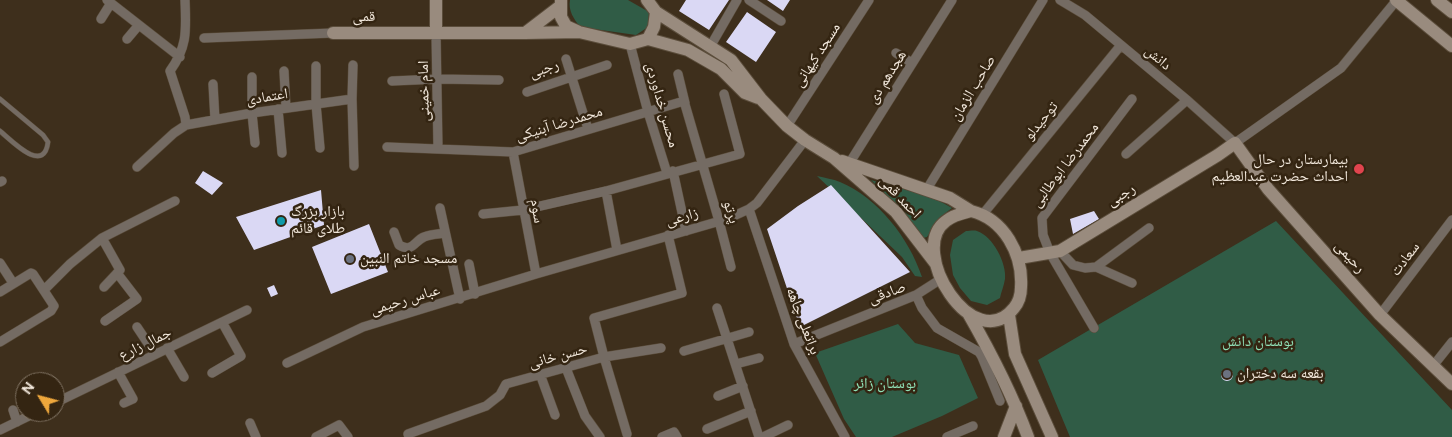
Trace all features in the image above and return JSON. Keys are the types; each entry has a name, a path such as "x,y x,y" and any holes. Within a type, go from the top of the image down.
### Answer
{"main road":[{"path":"436,0 436,33"},
{"path":"647,0 656,12 732,60 760,99"},
{"path":"1396,0 1452,46"},
{"path":"1437,0 1452,12"},
{"path":"560,4 561,17 566,26 579,32 630,44 648,39 688,50 721,69 745,93 760,99"},
{"path":"525,33 560,4"},
{"path":"648,39 654,27 656,12"},
{"name":"قمی","path":"333,33 579,32"},
{"name":"احمد قمی","path":"760,99 787,126 805,140 847,166 896,212 936,264"},
{"name":"رجبی","path":"1019,258 1055,252 1218,155 1235,142"},
{"name":"رحیمی","path":"1235,142 1268,189 1380,315 1452,384"},
{"name":"احمد قمی","path":"847,166 950,198 977,213"},
{"path":"968,313 986,322 999,320 1009,315 1021,295 1022,277 1019,258 1003,231 977,213 957,215 946,220 941,226 934,248 936,264 946,289 968,313 984,339 1016,406 1028,437"},
{"path":"1009,315 1015,354 1052,437"},
{"path":"1004,437 1016,406"}],"street":[{"path":"186,0 186,33 180,57 170,71 186,125"},
{"path":"710,47 737,0"},
{"path":"749,0 781,21"},
{"name":"مسجد کیهانی","path":"787,126 869,0"},
{"name":"هجدهم دی","path":"847,166 952,0"},
{"name":"صاحب الزمان","path":"927,190 1043,0"},
{"name":"دانش","path":"1060,0 1086,15 1235,142"},
{"path":"1235,142 1341,68 1396,0"},
{"path":"101,20 112,2 138,26 180,57"},
{"path":"127,39 138,26"},
{"name":"قمی","path":"204,38 333,33"},
{"name":"امام خمینی","path":"436,33 438,148"},
{"name":"محسن خداوردی","path":"630,44 648,112 670,172 686,231"},
{"name":"توحیدلو","path":"977,213 1121,45"},
{"path":"896,53 912,64"},
{"path":"566,59 588,130"},
{"name":"رجبی","path":"527,92 607,65"},
{"path":"316,66 316,104 320,148"},
{"path":"353,66 354,166"},
{"path":"282,153 284,71"},
{"name":"پرتو","path":"678,74 731,267"},
{"path":"252,78 252,113 255,143"},
{"path":"392,80 499,80"},
{"path":"213,84 215,120"},
{"path":"483,214 523,210 606,191 740,154 724,94"},
{"name":"اعتمادی","path":"137,167 174,133 186,125 252,113 352,99"},
{"name":"محمدرضا ابوطالبی","path":"1094,328 1055,252 1043,235 1042,218 1132,99"},
{"path":"1126,154 1187,100"},
{"name":"محمدرضا آبنیکی","path":"387,147 513,152 682,101 685,103"},
{"name":"زارعی","path":"536,274 719,221 749,209 757,203 805,140"},
{"name":"سوم","path":"513,152 536,274"},
{"path":"606,191 617,250"},
{"path":"44,290 70,264 102,238 175,200"},
{"path":"440,208 460,298"},
{"name":"براتعلی چاهه","path":"749,209 794,344 842,436"},
{"name":"سعادت","path":"1380,315 1449,231 1452,220"},
{"path":"1096,267 1149,228"},
{"path":"394,232 399,245 408,248 425,237 445,233"},
{"name":"حسن خانی","path":"409,437 408,434 486,406 500,395 506,384 604,358 594,318 682,293 668,236"},
{"path":"102,238 120,270 104,286"},
{"path":"1055,252 1073,265 1085,268 1096,267 1132,283"},
{"path":"0,263 13,283"},
{"path":"469,264 475,294"},
{"path":"0,292 31,273 44,290 54,309 0,342"},
{"path":"105,321 137,299 117,273"},
{"name":"عباس رحیمی","path":"287,363 363,327 536,274"},
{"path":"916,295 941,279"},
{"name":"صادقی","path":"794,344 916,295 922,308 937,328 979,352 1000,401"},
{"path":"717,308 761,437 788,425"},
{"name":"جمال زارع","path":"65,398 247,310"},
{"path":"212,373 242,356 222,322"},
{"path":"137,326 155,354"},
{"path":"684,352 749,332"},
{"path":"1433,366 1452,342"},
{"path":"167,348 184,377"},
{"path":"627,434 604,358 661,348"},
{"path":"736,364 759,358"},
{"path":"566,368 585,416 600,437"},
{"path":"118,372 133,399 124,402"},
{"path":"540,374 555,415"},
{"path":"718,396 743,386"},
{"path":"13,410 15,416"},
{"path":"707,429 751,411"},
{"path":"0,430 17,422"},
{"path":"250,423 256,437"},
{"path":"318,436 339,425 348,437"},
{"path":"947,437 973,426"},
{"path":"662,437 674,432 677,437"}],"lane":[{"path":"0,99 43,135 48,142 47,148 40,156 34,157 0,131"}],"green space":[{"path":"570,0 628,0 649,12 648,27 636,35 580,27 571,11"},
{"path":"817,176 837,181 854,189 879,209 909,248 922,277 915,276 902,257"},
{"path":"871,180 923,195 952,208 940,217 927,237 923,238 898,207"},
{"name":"بوستان دانش","path":"1276,221 1452,410 1452,437 1070,437 1038,360"},
{"path":"966,231 977,231 988,238 998,251 1004,266 1005,279 1000,298 987,305 971,301 960,288 953,275 950,255 953,240"},
{"name":"بوستان زائر","path":"898,324 915,343 959,355 978,398 942,416 892,437 856,437 844,419 815,353"}],"building":[{"path":"686,0 729,0 709,30 679,11"},
{"path":"767,0 790,0 783,11"},
{"path":"747,12 776,32 756,62 726,42"},
{"path":"203,171 223,183 212,195 195,183"},
{"path":"831,185 910,272 800,327 767,229"},
{"name":"بازار بزرگ طلای قائم","path":"321,190 324,225 254,250 236,217"},
{"path":"1094,211 1099,219 1073,234 1070,219"},
{"name":"مسجد خاتم النبین","path":"369,224 388,272 331,294 312,247"},
{"path":"274,285 278,294 271,297 267,288"},
{"name":"بقعه سه دختران","path":"1225,369 1229,369 1233,375 1229,381 1225,381 1221,377 1221,373"}],"place":[{"name":"بیمارستان در حال احداث حضرت عبدالعظیم","path":"1359,169"},
{"name":"بازار بزرگ طلای قائم","path":"281,221"},
{"name":"مسجد خاتم النبین","path":"350,259"},
{"name":"بقعه سه دختران","path":"1227,374"}]}
